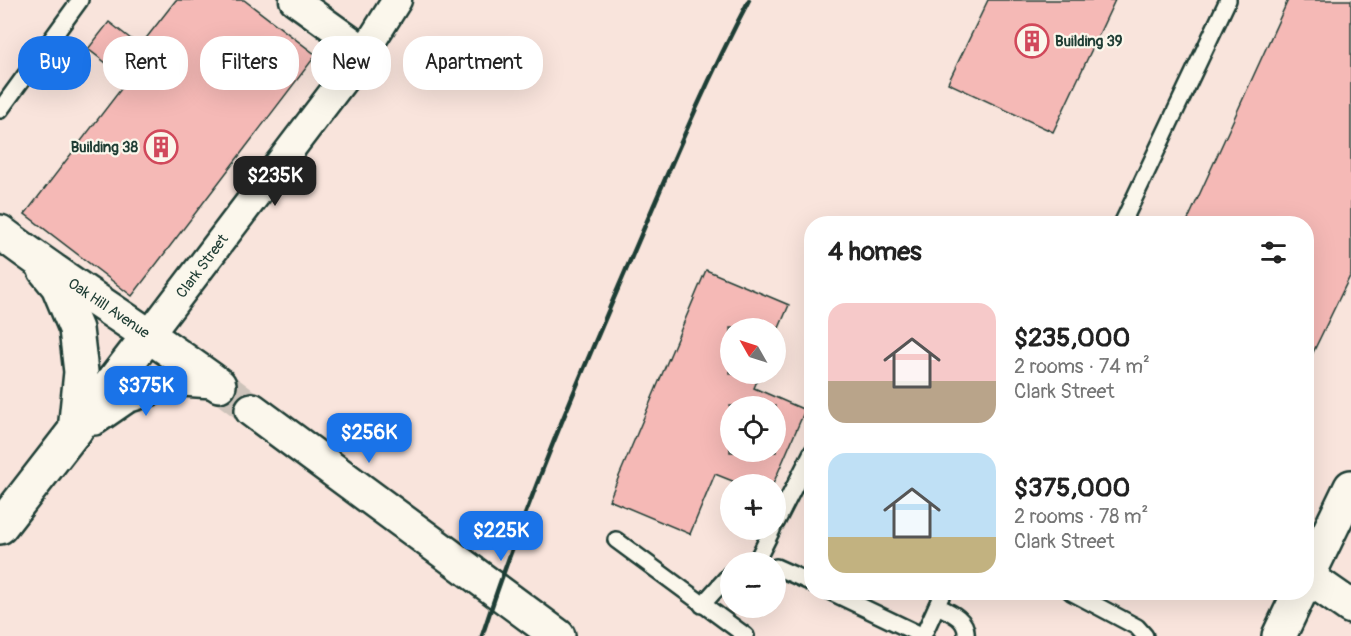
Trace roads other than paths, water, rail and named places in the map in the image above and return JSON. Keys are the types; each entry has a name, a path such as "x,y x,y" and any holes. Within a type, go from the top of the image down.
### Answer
{"street":[{"path":"294,0 343,36"},
{"name":"Clark Street","path":"374,36 397,0"},
{"name":"Clark Street","path":"0,527 334,90"},
{"name":"Oak Hill Avenue","path":"0,232 35,259 216,383 182,379 126,396 75,430"},
{"path":"35,259 57,286 76,329 81,372 75,430"},
{"path":"252,410 558,636"},
{"path":"1314,563 1351,488"},
{"path":"1314,586 1351,608"},
{"path":"1279,636 1296,600"}],"lane":[{"path":"0,110 80,0"},
{"path":"1126,216 1228,0"},
{"path":"786,503 804,468"},
{"path":"616,540 746,636"},
{"path":"786,571 804,579"},
{"path":"702,605 720,585"},
{"path":"848,600 923,636 940,600"},
{"path":"941,600 958,616 967,631 966,636"},
{"path":"1086,600 1137,627 1145,636"}],"tunnel":[{"path":"219,385 252,410"}],"railway":[{"path":"482,636 552,444 688,127 749,0"}],"place":[{"name":"Building 39","path":"1032,41"},
{"name":"Building 38","path":"161,147"}]}
